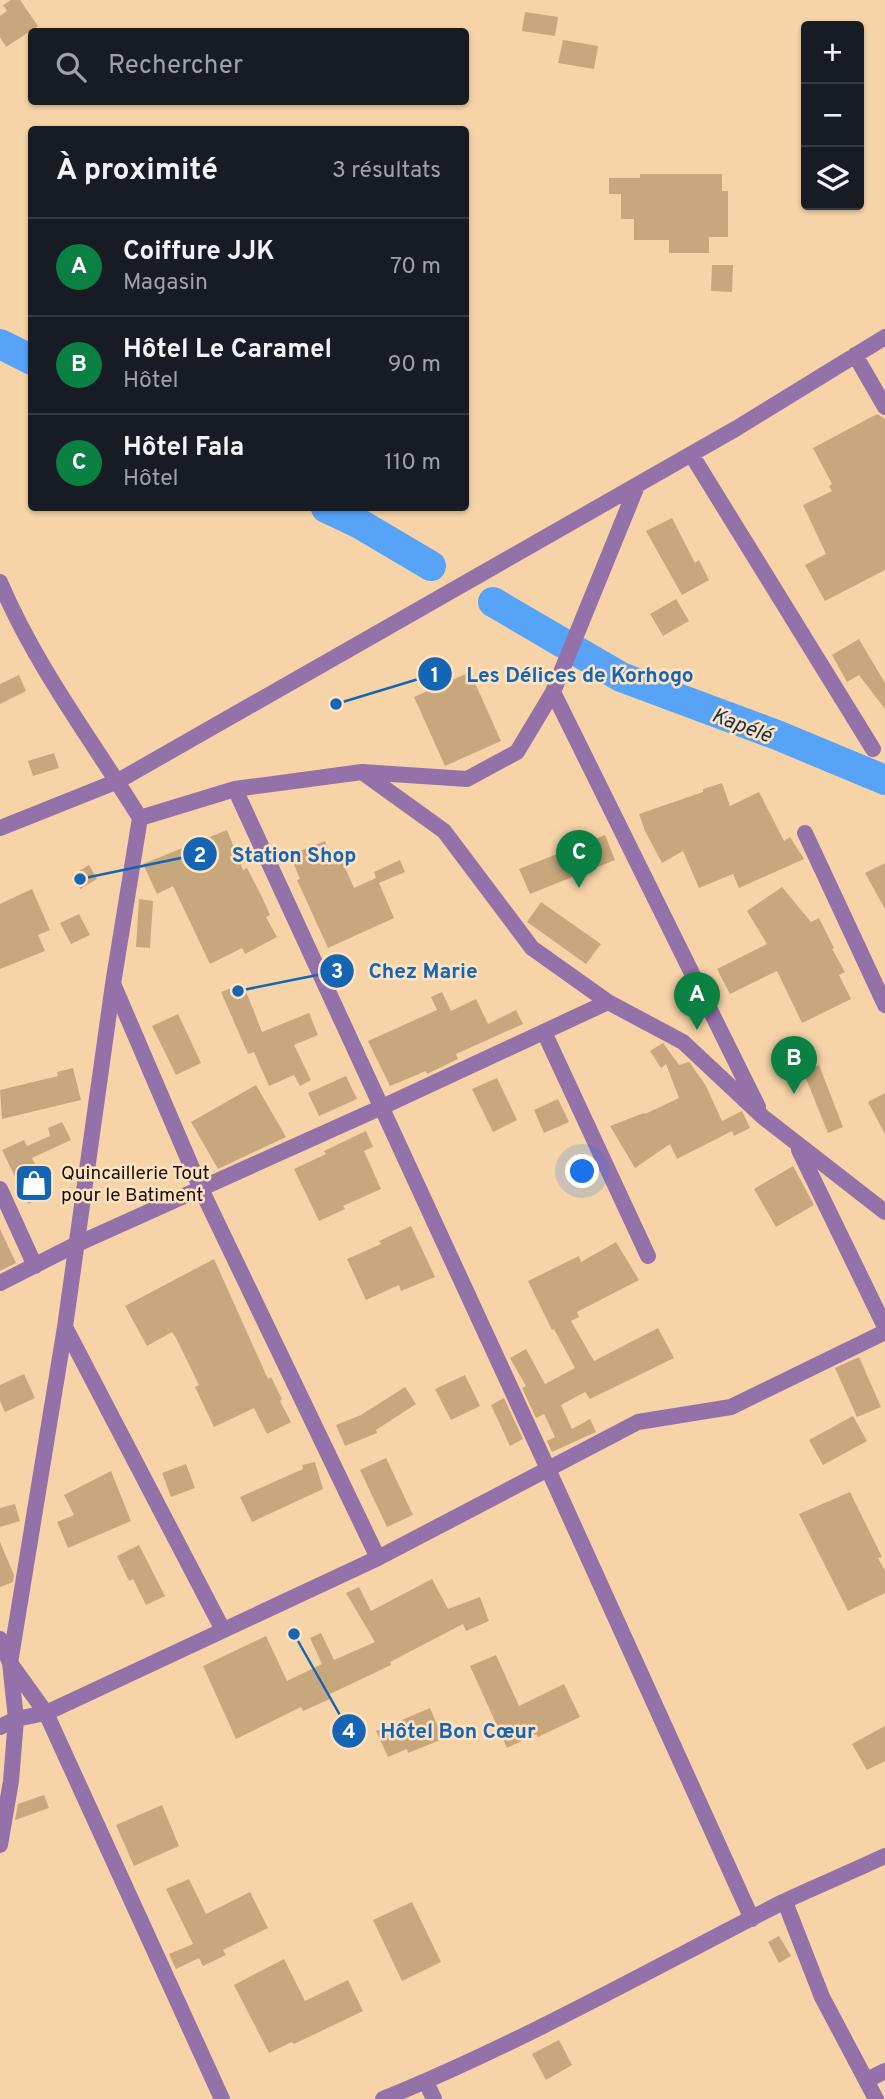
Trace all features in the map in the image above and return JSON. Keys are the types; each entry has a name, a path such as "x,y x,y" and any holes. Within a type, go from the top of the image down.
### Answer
{"street":[{"path":"0,828 118,781 637,486 885,337"},
{"path":"855,355 885,407"},
{"path":"691,454 873,749"},
{"path":"140,818 235,789 362,772 467,779 517,752 553,692 637,486"},
{"path":"0,582 17,623 49,678 140,818 113,984 65,1327 10,1663 16,1719 11,1781 0,1845"},
{"path":"553,692 763,1117"},
{"path":"362,772 444,831 532,948 608,1002 683,1042 763,1117 885,1212"},
{"path":"235,789 752,1919"},
{"path":"805,833 885,1005"},
{"path":"113,984 201,1189 378,1558"},
{"path":"0,1283 75,1245 608,1002"},
{"path":"544,1032 648,1256"},
{"path":"797,1144 885,1327"},
{"path":"0,1189 35,1266"},
{"path":"65,1327 223,1630"},
{"path":"0,1727 16,1719 46,1713 378,1558 638,1422 731,1408 885,1332"},
{"path":"0,1639 10,1663 46,1713 222,2099"},
{"path":"383,2099 426,2082 596,2000 785,1902 885,1856"},
{"path":"785,1902 822,1997 876,2099"},
{"path":"867,2080 885,2071"},
{"path":"426,2082 434,2099"}],"building":[{"path":"11,0 20,0 38,26 28,28 28,33 6,47 0,37 0,16 7,11 3,5"},
{"path":"525,12 558,17 555,36 522,31"},
{"path":"563,40 598,46 594,69 558,63"},
{"path":"640,174 722,174 722,191 728,191 728,237 709,237 709,253 669,253 669,240 634,240 634,219 621,219 621,194 609,194 609,178 640,178"},
{"path":"712,265 733,265 732,292 711,291"},
{"path":"877,414 885,419 885,570 825,601 805,565 826,554 803,505 832,491 829,486 832,484 813,448"},
{"path":"672,518 695,563 699,560 709,580 682,595 646,531"},
{"path":"676,599 689,621 663,636 650,614"},
{"path":"859,639 885,683 885,709 859,675 847,682 832,655"},
{"path":"470,672 501,741 445,766 414,697"},
{"path":"19,675 26,691 0,704 0,684"},
{"path":"54,753 59,768 33,776 28,761"},
{"path":"722,783 730,806 759,792 784,841 790,837 804,859 739,888 733,874 699,888 683,851 662,863 639,814"},
{"path":"227,830 243,870 247,868 262,897 270,915 266,917 277,937 245,954 242,948 210,964 173,886 157,894 143,864"},
{"path":"605,835 615,860 530,894 519,869"},
{"path":"325,841 334,865 342,861 354,888 376,878 374,872 400,860 405,872 379,883 394,918 328,948 297,880 300,879 290,855"},
{"path":"885,863 885,909 865,873"},
{"path":"89,865 97,879 80,889 72,875"},
{"path":"782,887 811,922 819,918 845,972 839,975 851,999 802,1023 777,971 730,994 717,969 767,944 747,911"},
{"path":"32,889 50,930 38,935 45,951 0,969 0,904"},
{"path":"139,899 153,901 150,948 136,947"},
{"path":"541,902 601,944 586,964 527,922"},
{"path":"79,914 90,935 71,944 60,923"},
{"path":"243,984 262,1032 309,1013 318,1035 294,1045 311,1080 300,1086 294,1075 269,1086 254,1052 248,1054 221,992"},
{"path":"442,992 451,1011 476,999 488,1024 516,1010 523,1024 456,1054 458,1059 427,1074 426,1071 390,1086 368,1041 437,1010 431,997"},
{"path":"178,1014 201,1063 176,1075 152,1026"},
{"path":"663,1043 679,1065 690,1063 706,1086 722,1121 742,1111 750,1128 734,1136 732,1131 677,1159 670,1144 635,1168 610,1126 679,1098 666,1064 661,1068 650,1051"},
{"path":"819,1065 843,1127 828,1133 803,1071"},
{"path":"73,1068 81,1100 2,1119 0,1090 58,1076 57,1072"},
{"path":"346,1076 357,1099 319,1116 308,1093"},
{"path":"497,1078 517,1120 493,1132 472,1089"},
{"path":"256,1085 286,1137 218,1169 191,1122"},
{"path":"885,1093 885,1134 868,1102"},
{"path":"558,1099 569,1122 544,1133 534,1110"},
{"path":"62,1122 71,1140 32,1158 50,1194 28,1204 2,1150 24,1140 27,1146 50,1136 48,1128"},
{"path":"366,1131 373,1147 364,1151 381,1189 343,1206 345,1209 319,1221 294,1169"},
{"path":"793,1166 814,1205 776,1227 754,1189"},
{"path":"411,1226 435,1277 401,1291 399,1285 366,1300 347,1259 381,1244 379,1241"},
{"path":"0,1229 16,1263 0,1271"},
{"path":"616,1242 639,1280 577,1312 579,1317 571,1321 594,1361 658,1328 674,1358 590,1399 585,1392 561,1405 572,1429 590,1419 596,1432 552,1452 547,1441 555,1437 544,1414 536,1418 522,1388 526,1386 510,1358 526,1349 545,1384 575,1368 554,1329 552,1330 528,1281 579,1256 581,1262"},
{"path":"214,1259 268,1379 271,1377 291,1422 267,1434 254,1408 214,1427 195,1387 199,1385 172,1332 147,1346 125,1306"},
{"path":"859,1357 881,1407 857,1417 835,1368"},
{"path":"24,1374 35,1398 5,1412 0,1401 0,1385"},
{"path":"465,1375 480,1406 451,1420 435,1389"},
{"path":"405,1387 416,1404 376,1430 377,1433 345,1446 336,1425 361,1415"},
{"path":"504,1398 523,1439 510,1446 491,1405"},
{"path":"853,1416 867,1441 823,1465 809,1440"},
{"path":"386,1458 413,1515 387,1527 360,1470"},
{"path":"315,1462 323,1489 252,1522 240,1497 303,1469 302,1465"},
{"path":"186,1464 195,1488 171,1497 162,1473"},
{"path":"111,1471 131,1521 68,1548 57,1522 74,1515 64,1495"},
{"path":"850,1492 882,1557 878,1558 885,1571 885,1593 848,1611 799,1514"},
{"path":"15,1504 20,1521 0,1527 0,1508"},
{"path":"0,1542 14,1575 13,1582 0,1587"},
{"path":"139,1545 165,1596 146,1605 133,1579 129,1581 117,1556"},
{"path":"432,1579 448,1609 480,1597 489,1621 466,1631 463,1624 390,1662 391,1665 328,1695 330,1699 303,1711 301,1707 236,1739 203,1666 266,1636 287,1681 322,1664 310,1638 321,1633 334,1660 375,1642 346,1593 359,1587 371,1611"},
{"path":"496,1655 519,1706 564,1684 580,1717 507,1748 470,1666"},
{"path":"430,1708 443,1739 408,1753 407,1749 388,1757 376,1731"},
{"path":"885,1726 885,1761 867,1770 852,1744"},
{"path":"44,1795 49,1808 15,1820 18,1804"},
{"path":"162,1805 179,1846 134,1866 116,1825"},
{"path":"189,1879 206,1914 250,1892 268,1928 223,1950 226,1955 203,1966 199,1958 176,1969 169,1954 193,1944 166,1889"},
{"path":"412,1902 441,1962 402,1981 373,1920"},
{"path":"779,1936 791,1956 779,1963 768,1942"},
{"path":"284,1959 305,2001 348,1980 363,2011 269,2053 234,1985"},
{"path":"559,2040 572,2065 546,2080 532,2054"}],"waterway":[{"name":"Kapélé","path":"0,344 28,358"},
{"name":"Kapélé","path":"332,511 360,524 431,566"},
{"name":"Kapélé","path":"493,602 621,677 777,735 885,780"}],"place":[{"name":"Les Délices de Korhogo","path":"336,704"},
{"name":"Station Shop","path":"80,879"},
{"name":"Hôtel Fala","path":"579,888"},
{"name":"Chez Marie","path":"238,991"},
{"name":"Coiffure JJK","path":"697,1030"},
{"name":"Hôtel Le Caramel","path":"794,1094"},
{"name":"Quincaillerie Tout pour le Batiment","path":"34,1183"},
{"name":"Hôtel Bon Cœur","path":"294,1634"}]}
